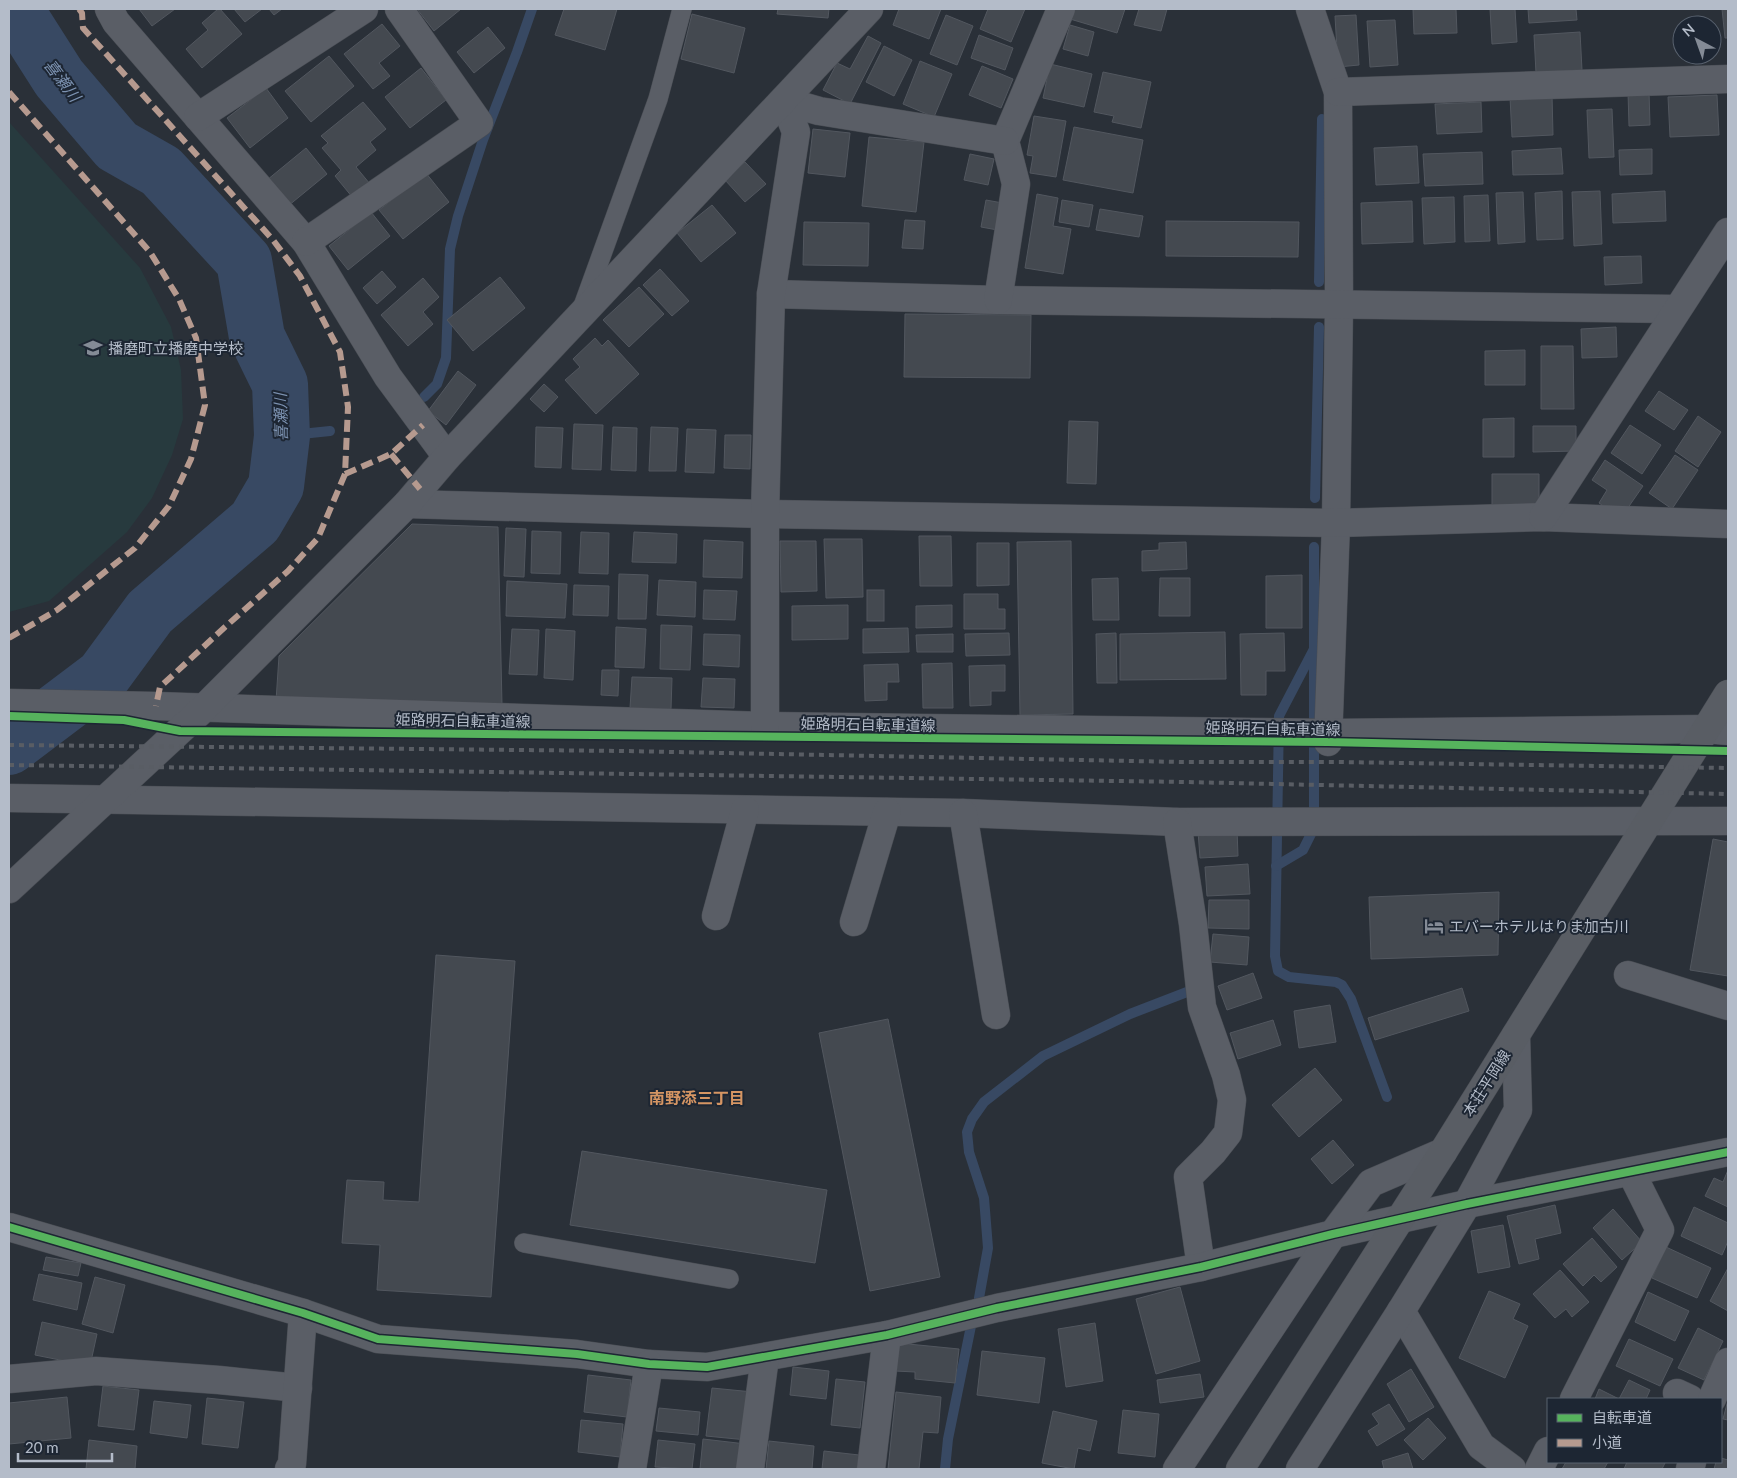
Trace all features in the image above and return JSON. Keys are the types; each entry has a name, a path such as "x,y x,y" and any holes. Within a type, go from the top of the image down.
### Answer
{"main road":[{"name":"本荘平岡線","path":"1240,1469 1401,1219 1648,822 1717,730 1728,694"}],"street":[{"path":"110,9 116,22 306,242 388,377 447,457"},
{"path":"198,116 364,9"},
{"path":"306,242 479,123 400,9"},
{"path":"9,889 204,708 407,504 447,457 869,9"},
{"path":"998,300 1016,184 1005,141 1061,9"},
{"path":"1310,9 1338,92 1339,304 1336,523 1328,737"},
{"path":"1338,92 1728,80"},
{"path":"784,100 819,111 1005,141"},
{"path":"765,726 765,514 771,294 796,132 784,100"},
{"path":"1543,517 1728,232"},
{"path":"771,294 998,300 1677,309"},
{"path":"407,504 765,514 1336,523 1543,517 1728,524"},
{"path":"9,703 765,726 1328,737 1717,730"},
{"path":"9,798 963,813 1177,822 1728,822"},
{"path":"716,916 745,810"},
{"path":"854,922 887,812"},
{"path":"963,813 996,1014"},
{"path":"1177,822 1202,1007 1226,1075 1232,1100 1228,1133 1213,1152 1188,1177 1201,1266"},
{"path":"1628,975 1728,1006"},
{"path":"1300,1469 1467,1204 1518,1110 1516,1035"},
{"path":"1177,1469 1333,1234 1372,1183 1443,1152"},
{"path":"9,1228 304,1313 378,1339 577,1354 649,1364 707,1367 887,1335 1006,1306 1201,1266 1467,1204 1728,1152"},
{"path":"1575,1398 1660,1230 1631,1172"},
{"path":"1401,1311 1481,1446 1512,1469"},
{"path":"289,1469 292,1464 304,1313"},
{"path":"871,1469 887,1335"},
{"path":"750,1469 765,1358"},
{"path":"1712,1398 1728,1362"},
{"path":"632,1469 649,1364"},
{"path":"9,1379 96,1371 298,1388"},
{"path":"1539,1469 1547,1453"}],"lane":[{"path":"578,320 658,99 682,9"},
{"path":"524,1243 730,1279"}],"green space":[{"name":"播磨町立播磨中学校","path":"9,122 140,268 171,327 181,370 183,419 172,455 152,498 127,532 49,601 9,612"}],"building":[{"path":"139,9 175,9 152,26"},
{"path":"218,9 242,34 202,68 186,49 208,30 202,23"},
{"path":"234,9 262,9 245,22"},
{"path":"269,9 282,9 274,15"},
{"path":"417,9 461,9 434,31"},
{"path":"564,9 617,9 605,50 555,35"},
{"path":"778,9 829,9 828,18 777,14"},
{"path":"899,9 941,9 929,39 893,25"},
{"path":"988,9 1025,9 1011,42 980,29"},
{"path":"1074,9 1125,9 1117,33 1070,19"},
{"path":"1139,9 1167,9 1161,31 1134,25"},
{"path":"1413,9 1456,9 1457,33 1414,34"},
{"path":"1490,9 1515,9 1517,42 1492,44"},
{"path":"1528,9 1576,9 1577,20 1529,23"},
{"path":"1722,9 1728,9 1728,38 1725,38"},
{"path":"692,14 745,28 734,73 681,59"},
{"path":"946,15 973,26 957,65 930,54"},
{"path":"1356,15 1359,65 1338,67 1335,16"},
{"path":"1395,20 1398,65 1370,67 1367,21"},
{"path":"382,24 400,46 379,63 390,76 373,89 344,54"},
{"path":"1070,25 1094,32 1088,56 1063,49"},
{"path":"488,27 505,48 474,73 457,52"},
{"path":"1580,32 1582,70 1536,73 1534,35"},
{"path":"979,35 1013,48 1005,70 971,58"},
{"path":"868,36 881,43 850,104 823,90 837,63 850,69"},
{"path":"884,46 912,60 894,96 866,82"},
{"path":"329,56 354,86 311,122 285,91"},
{"path":"920,61 952,74 934,117 903,104"},
{"path":"1050,64 1092,74 1084,107 1043,98"},
{"path":"982,66 1013,79 1001,108 969,95"},
{"path":"421,68 446,100 410,128 385,97"},
{"path":"1103,72 1151,82 1141,128 1112,122 1114,116 1094,112"},
{"path":"266,88 288,118 250,148 227,118"},
{"path":"1628,92 1649,92 1650,125 1629,126"},
{"path":"1552,95 1553,135 1512,137 1510,97"},
{"path":"1717,95 1719,135 1670,137 1668,97"},
{"path":"363,102 386,129 370,142 376,150 356,167 370,184 353,198 335,176 341,170 322,148 328,143 321,136"},
{"path":"1481,102 1482,132 1437,134 1435,104"},
{"path":"1612,109 1614,157 1589,158 1587,110"},
{"path":"1034,116 1066,121 1056,177 1030,173 1033,156 1027,155"},
{"path":"1074,127 1143,140 1133,193 1063,180"},
{"path":"813,129 850,133 845,177 808,173"},
{"path":"869,137 924,142 916,212 862,206"},
{"path":"1417,146 1419,183 1376,185 1374,148"},
{"path":"306,148 327,174 288,206 267,180"},
{"path":"1561,148 1563,174 1513,175 1512,151"},
{"path":"1652,149 1652,174 1620,175 1619,150"},
{"path":"1482,152 1483,184 1425,186 1423,154"},
{"path":"970,154 994,159 988,185 964,180"},
{"path":"745,162 766,184 745,202 725,180"},
{"path":"426,173 449,202 403,239 379,210"},
{"path":"1562,191 1563,239 1537,240 1535,193"},
{"path":"1600,191 1602,244 1574,246 1572,192"},
{"path":"1665,191 1666,221 1613,223 1612,194"},
{"path":"1523,192 1525,242 1498,244 1496,193"},
{"path":"1037,194 1058,198 1053,226 1071,229 1063,274 1025,268"},
{"path":"1488,195 1490,241 1465,242 1464,196"},
{"path":"1454,197 1455,242 1424,244 1422,198"},
{"path":"986,200 1008,204 1003,231 981,227"},
{"path":"1062,200 1093,205 1089,227 1059,222"},
{"path":"1412,201 1413,242 1362,244 1361,203"},
{"path":"712,205 736,233 701,262 677,233"},
{"path":"1100,209 1143,216 1139,237 1096,230"},
{"path":"371,212 390,236 348,270 329,246"},
{"path":"905,220 925,221 923,249 902,248"},
{"path":"1166,221 1299,222 1298,257 1166,256"},
{"path":"804,222 869,223 868,266 803,265"},
{"path":"1641,256 1642,283 1605,285 1604,257"},
{"path":"660,269 689,301 672,316 643,285"},
{"path":"382,271 396,287 377,304 363,288"},
{"path":"500,277 525,308 473,351 447,320"},
{"path":"423,278 439,297 423,312 433,324 408,346 381,315"},
{"path":"639,287 664,314 629,347 603,320"},
{"path":"905,314 1031,315 1030,378 904,377"},
{"path":"1616,327 1617,357 1582,358 1581,329"},
{"path":"595,338 602,346 608,340 639,374 596,414 565,380 580,367 573,359"},
{"path":"1541,346 1573,346 1574,409 1541,409"},
{"path":"1525,350 1525,385 1485,385 1485,351"},
{"path":"458,371 476,385 446,425 428,411"},
{"path":"544,384 558,397 544,412 530,399"},
{"path":"1659,391 1688,410 1674,430 1645,411"},
{"path":"1698,416 1721,432 1698,467 1675,451"},
{"path":"1514,418 1514,457 1483,457 1483,419"},
{"path":"1069,421 1098,422 1096,484 1067,483"},
{"path":"574,424 603,425 601,470 572,469"},
{"path":"1630,425 1661,445 1642,474 1611,453"},
{"path":"1533,426 1576,426 1576,451 1533,452"},
{"path":"536,427 563,428 561,468 535,467"},
{"path":"613,427 637,428 636,471 611,470"},
{"path":"651,427 678,428 676,471 649,471"},
{"path":"687,429 716,430 714,473 685,472"},
{"path":"725,435 751,435 750,469 724,468"},
{"path":"1675,455 1698,470 1672,509 1649,493"},
{"path":"1605,460 1643,486 1625,512 1614,513 1599,503 1607,490 1592,480"},
{"path":"1492,474 1539,474 1539,505 1492,506"},
{"path":"412,524 498,527 502,705 276,701 279,656"},
{"path":"506,528 526,529 524,577 504,576"},
{"path":"532,531 561,532 560,574 531,573"},
{"path":"581,532 609,533 608,574 579,573"},
{"path":"634,532 677,534 676,563 632,562"},
{"path":"919,536 951,536 952,586 920,586"},
{"path":"824,539 862,539 863,597 826,598"},
{"path":"704,540 743,542 742,578 703,577"},
{"path":"780,541 816,541 817,591 781,592"},
{"path":"1071,541 1073,714 1020,715 1017,542"},
{"path":"1186,542 1187,569 1142,571 1142,551 1159,550 1159,543"},
{"path":"977,543 1009,543 1009,585 977,586"},
{"path":"619,574 648,575 646,619 618,619"},
{"path":"1302,575 1302,628 1266,628 1266,576"},
{"path":"1118,578 1119,620 1093,620 1092,579"},
{"path":"1160,578 1190,578 1190,616 1159,616"},
{"path":"659,580 696,582 695,617 657,615"},
{"path":"507,581 567,584 565,618 506,616"},
{"path":"574,585 609,586 608,616 573,615"},
{"path":"704,590 737,591 735,620 703,619"},
{"path":"867,590 884,590 884,621 867,621"},
{"path":"964,594 998,594 998,609 1005,609 1005,629 964,629"},
{"path":"848,605 848,639 792,640 792,606"},
{"path":"952,605 952,627 916,628 916,606"},
{"path":"661,625 692,626 690,670 660,669"},
{"path":"616,627 646,629 644,668 615,667"},
{"path":"908,628 909,652 863,653 863,629"},
{"path":"512,629 539,630 537,675 509,674"},
{"path":"546,629 575,631 573,680 544,678"},
{"path":"1225,632 1226,679 1120,680 1120,634"},
{"path":"1009,633 1010,655 966,656 965,634"},
{"path":"1116,633 1117,683 1097,683 1096,634"},
{"path":"1284,633 1285,671 1266,671 1266,695 1241,695 1240,634"},
{"path":"704,634 740,635 739,667 703,665"},
{"path":"953,634 953,652 917,652 916,635"},
{"path":"952,663 953,708 923,708 922,664"},
{"path":"898,664 899,682 887,682 887,700 865,701 864,665"},
{"path":"1005,665 1005,691 991,691 991,705 970,706 969,666"},
{"path":"602,670 619,670 618,696 601,695"},
{"path":"632,677 672,678 671,709 630,708"},
{"path":"703,678 735,679 734,708 701,707"},
{"path":"1237,829 1238,856 1200,858 1198,831"},
{"path":"1713,839 1728,842 1728,976 1690,970"},
{"path":"1248,864 1250,894 1207,896 1205,867"},
{"name":"エバーホテルはりま加古川","path":"1499,892 1498,955 1371,959 1369,897"},
{"path":"1209,900 1249,900 1249,929 1208,928"},
{"path":"1213,934 1249,937 1247,965 1210,962"},
{"path":"436,955 515,961 491,1297 377,1290 380,1245 342,1243 347,1180 384,1182 383,1200 419,1202"},
{"path":"1253,973 1262,998 1227,1010 1218,986"},
{"path":"1462,988 1469,1011 1375,1040 1368,1018"},
{"path":"1330,1005 1336,1042 1299,1048 1294,1011"},
{"path":"888,1019 940,1277 870,1291 819,1033"},
{"path":"1273,1020 1281,1045 1238,1059 1230,1033"},
{"path":"1315,1068 1342,1100 1299,1137 1272,1105"},
{"path":"1333,1140 1354,1165 1332,1184 1311,1159"},
{"path":"582,1151 827,1190 815,1263 570,1225"},
{"path":"1728,1170 1728,1207 1705,1196 1714,1178 1723,1182"},
{"path":"1555,1205 1561,1233 1535,1239 1539,1259 1519,1264 1507,1216"},
{"path":"1694,1207 1728,1223 1728,1241 1722,1255 1681,1236"},
{"path":"1613,1209 1642,1242 1622,1260 1593,1228"},
{"path":"1503,1225 1510,1267 1478,1273 1471,1231"},
{"path":"1592,1238 1617,1267 1601,1282 1594,1275 1583,1286 1563,1264"},
{"path":"1666,1247 1711,1268 1697,1298 1652,1278"},
{"path":"46,1257 81,1263 78,1276 43,1270"},
{"path":"1728,1268 1728,1311 1710,1301"},
{"path":"1560,1270 1589,1302 1572,1317 1566,1309 1555,1318 1533,1294"},
{"path":"39,1274 82,1283 77,1310 33,1300"},
{"path":"95,1277 125,1285 113,1333 82,1324"},
{"path":"1180,1287 1200,1361 1156,1374 1136,1299"},
{"path":"1489,1291 1520,1304 1513,1319 1528,1326 1505,1378 1459,1358"},
{"path":"1648,1292 1689,1311 1675,1341 1635,1322"},
{"path":"42,1322 97,1334 90,1366 35,1355"},
{"path":"1095,1323 1103,1381 1066,1387 1058,1329"},
{"path":"1698,1328 1723,1341 1704,1380 1678,1368"},
{"path":"1629,1339 1673,1359 1660,1386 1616,1366"},
{"path":"898,1343 959,1349 955,1383 915,1379 915,1372 895,1371"},
{"path":"982,1351 1045,1358 1039,1403 977,1395"},
{"path":"793,1367 829,1371 826,1399 790,1395"},
{"path":"1411,1369 1434,1407 1409,1422 1387,1384"},
{"path":"1200,1374 1204,1397 1160,1403 1157,1380"},
{"path":"588,1375 631,1380 627,1417 584,1412"},
{"path":"836,1379 865,1382 860,1428 831,1425"},
{"path":"1629,1380 1650,1390 1646,1398 1620,1398"},
{"path":"103,1386 139,1390 134,1430 98,1426"},
{"path":"712,1388 753,1392 747,1440 706,1436"},
{"path":"1599,1389 1617,1398 1595,1398"},
{"path":"896,1392 941,1397 938,1433 923,1432 919,1469 888,1469"},
{"path":"67,1397 71,1438 9,1444 9,1403"},
{"path":"207,1398 244,1402 238,1448 202,1444"},
{"path":"1728,1400 1728,1420 1723,1419"},
{"path":"154,1401 191,1405 187,1438 150,1433"},
{"path":"1389,1404 1405,1429 1377,1446 1368,1431 1379,1424 1372,1414"},
{"path":"659,1408 700,1412 698,1435 656,1431"},
{"path":"1123,1410 1159,1414 1155,1457 1118,1453"},
{"path":"1053,1411 1097,1421 1090,1451 1078,1448 1074,1469 1042,1463"},
{"path":"1428,1418 1446,1438 1423,1460 1404,1440"},
{"path":"581,1420 623,1424 620,1457 578,1452"},
{"path":"703,1439 746,1444 744,1469 700,1469"},
{"path":"89,1440 137,1446 135,1469 86,1469"},
{"path":"658,1440 695,1444 692,1469 655,1467"},
{"path":"769,1441 814,1446 812,1469 766,1469"},
{"path":"824,1451 859,1455 857,1469 822,1469"},
{"path":"1408,1453 1413,1469 1384,1469 1382,1461"},
{"path":"1722,1458 1728,1460 1728,1469 1714,1469 1716,1463 1722,1463"},
{"path":"1565,1463 1607,1463 1604,1469 1562,1469"},
{"path":"1627,1463 1665,1463 1662,1469 1624,1469"}],"waterway":[{"name":"喜瀬川","path":"9,747 103,676 150,612 255,522 276,486 282,436 280,384 257,337 244,261 161,171 117,146 59,78 15,9"},
{"path":"424,397 437,384 446,358 450,249 458,216 483,140 532,9"},
{"path":"1319,282 1322,119"},
{"path":"1315,498 1319,327"},
{"path":"282,436 330,431"},
{"path":"1276,866 1303,850 1314,828 1314,547"},
{"path":"1315,647 1279,716 1275,956 1278,971 1289,977 1336,982 1342,985 1351,999 1387,1097"},
{"path":"979,1298 988,1248 984,1198 969,1152 967,1132 972,1119 984,1102 1043,1056 1130,1014 1187,992"},
{"path":"945,1469 948,1439 971,1326"}],"railway":[{"path":"9,745 623,751 1182,762 1339,762 1728,768"},
{"path":"9,765 1185,782 1728,794"}],"marked path":[{"path":"79,9 82,13 83,28 273,240 300,276 340,352 348,407 345,474 318,538 288,571 160,687 156,706"},
{"path":"9,92 150,252 179,299 196,338 205,405 191,459 169,506 135,548 57,610 9,638"},
{"path":"345,474 391,454 423,425"},
{"path":"391,454 420,489"}],"cycle path":[{"name":"姫路明石自転車道線","path":"9,716 124,720 180,731 1328,742 1728,751"},
{"path":"9,1227 303,1313 378,1339 577,1354 649,1364 707,1367 887,1335 997,1308 1201,1267 1333,1234 1467,1204 1728,1152"}],"place":[{"name":"播磨町立播磨中学校","path":"93,348"},
{"name":"エバーホテルはりま加古川","path":"1434,926"}],"district":[{"name":"南野添三丁目","path":"697,1097"}]}
